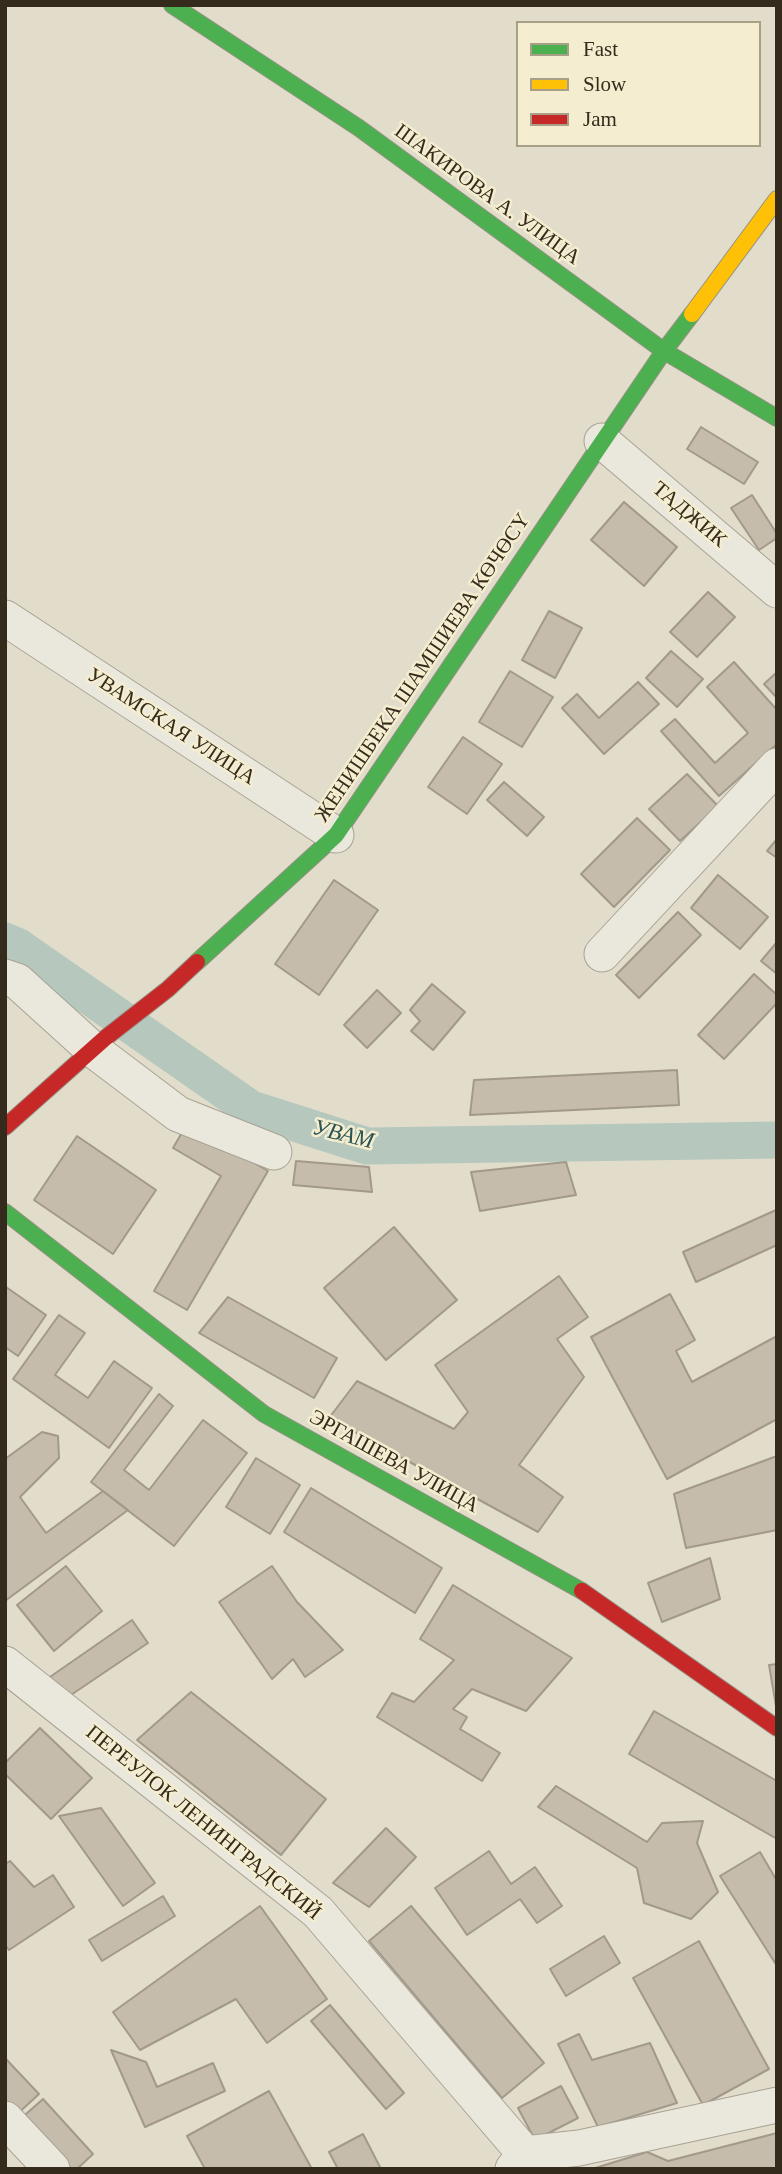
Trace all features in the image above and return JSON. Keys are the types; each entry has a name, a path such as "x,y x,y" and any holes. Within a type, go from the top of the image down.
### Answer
{"street":[{"name":"ШАКИРОВА А. УЛИЦА","path":"173,5 359,128 664,351 777,418"},
{"name":"ЖЕНИШБЕКА ШАМШИЕВА КӨЧӨСҮ","path":"5,1127 98,1044 167,989 336,835 664,351 777,198"},
{"name":"ТАДЖИК","path":"602,441 777,590"},
{"name":"УВАМСКАЯ УЛИЦА","path":"5,618 336,835"},
{"path":"602,954 777,766"},
{"path":"5,977 17,981 98,1044 178,1114 274,1152"},
{"name":"ЭРГАШЕВА УЛИЦА","path":"5,1212 264,1414 589,1595 777,1728"},
{"name":"ПЕРЕУЛОК ЛЕНИНГРАДСКИЙ","path":"5,1664 318,1912 519,2162"},
{"path":"519,2162 777,2105"},
{"path":"5,2119 52,2169"}],"building":[{"path":"701,427 758,462 744,484 687,449"},
{"path":"752,495 777,534 777,538 759,550 731,508"},
{"path":"624,502 677,547 644,586 591,540"},
{"path":"708,592 735,617 697,657 670,632"},
{"path":"549,611 582,628 555,678 522,660"},
{"path":"671,651 703,679 677,707 646,678"},
{"path":"734,662 777,710 777,744 719,796 661,731 675,719 715,763 748,733 707,687"},
{"path":"510,671 553,697 522,747 479,722"},
{"path":"777,672 777,698 764,684"},
{"path":"638,682 659,704 604,754 562,708 577,694 599,718"},
{"path":"463,737 502,764 467,814 428,787"},
{"path":"687,774 718,806 680,841 649,809"},
{"path":"504,782 544,817 527,836 487,800"},
{"path":"637,818 670,850 614,907 581,874"},
{"path":"777,839 777,858 767,851"},
{"path":"718,875 768,917 740,949 691,908"},
{"path":"334,880 378,910 319,995 275,964"},
{"path":"678,912 701,935 639,998 616,975"},
{"path":"777,942 777,974 761,961"},
{"path":"754,974 777,995 777,1003 724,1059 698,1035"},
{"path":"432,984 465,1012 433,1050 411,1031 420,1021 410,1010"},
{"path":"377,990 401,1013 367,1048 344,1025"},
{"path":"677,1070 679,1105 470,1115 474,1080"},
{"path":"187,1124 268,1171 187,1310 154,1291 221,1176 173,1148"},
{"path":"77,1136 156,1190 113,1254 34,1200"},
{"path":"296,1161 369,1167 372,1192 293,1185"},
{"path":"566,1162 576,1195 480,1211 471,1172"},
{"path":"776,1210 777,1245 696,1282 683,1252"},
{"path":"394,1227 457,1300 386,1360 324,1288"},
{"path":"559,1276 588,1317 557,1339 584,1377 519,1465 563,1497 538,1532 329,1418 357,1381 454,1429 468,1412 435,1365"},
{"path":"6,1287 46,1315 18,1356 5,1347"},
{"path":"670,1294 695,1340 676,1351 692,1382 777,1336 777,1419 667,1479 591,1337"},
{"path":"228,1297 337,1358 314,1398 199,1333"},
{"path":"59,1315 85,1333 55,1375 88,1398 114,1361 152,1388 109,1448 13,1379"},
{"path":"159,1394 173,1406 124,1470 149,1490 203,1420 247,1453 174,1546 91,1482"},
{"path":"42,1432 58,1436 59,1458 20,1497 46,1533 103,1491 128,1510 5,1601 5,1459"},
{"path":"777,1456 777,1530 686,1548 674,1494"},
{"path":"256,1458 300,1485 270,1534 226,1507"},
{"path":"311,1488 442,1568 415,1613 284,1532"},
{"path":"710,1558 720,1599 662,1622 648,1583"},
{"path":"66,1566 102,1611 54,1651 17,1605"},
{"path":"272,1566 297,1602 343,1650 305,1677 293,1659 272,1679 219,1602"},
{"path":"453,1585 572,1658 526,1711 472,1689 453,1709 467,1717 460,1729 500,1753 482,1781 377,1717 392,1693 414,1702 454,1660 420,1639"},
{"path":"132,1620 148,1643 62,1701 47,1679"},
{"path":"777,1664 777,1706 776,1706 769,1665"},
{"path":"191,1692 326,1799 281,1855 137,1740"},
{"path":"654,1711 777,1781 777,1839 629,1754"},
{"path":"40,1728 92,1778 51,1819 5,1774 5,1763"},
{"path":"556,1786 647,1842 662,1823 703,1821 697,1843 718,1892 691,1919 644,1903 637,1868 538,1807"},
{"path":"101,1808 155,1883 123,1906 59,1816"},
{"path":"386,1828 416,1857 369,1907 333,1883"},
{"path":"489,1851 511,1884 535,1867 562,1906 537,1923 520,1899 467,1935 435,1888"},
{"path":"760,1852 777,1881 777,1966 720,1876"},
{"path":"10,1861 34,1887 53,1875 74,1907 9,1950 5,1945 5,1864"},
{"path":"163,1896 175,1916 102,1961 89,1940"},
{"path":"260,1906 327,1999 267,2043 236,1999 140,2050 113,2012"},
{"path":"411,1906 544,2063 502,2098 369,1941"},
{"path":"604,1936 620,1963 566,1996 550,1969"},
{"path":"699,1941 769,2069 703,2105 633,1978"},
{"path":"330,2005 404,2093 386,2109 311,2021"},
{"path":"579,2034 592,2060 650,2043 677,2103 598,2127 558,2044"},
{"path":"111,2050 146,2062 157,2087 213,2063 225,2091 145,2127"},
{"path":"5,2058 39,2094 13,2118 5,2110"},
{"path":"561,2086 578,2118 535,2140 518,2108"},
{"path":"269,2091 312,2169 205,2169 187,2136"},
{"path":"43,2099 93,2154 77,2169 60,2169 17,2122"},
{"path":"777,2133 777,2169 592,2169 647,2152 668,2161"},
{"path":"363,2134 381,2169 338,2169 329,2152"}],"waterway":[{"name":"УВАМ","path":"5,941 17,946 251,1109 367,1146 777,1140"}],"traffic: fast":[{"path":"172,5 359,128 664,351 777,418"},
{"path":"197,962 336,835 664,351 692,314"},
{"path":"5,1212 264,1414 582,1591"}],"traffic: slow":[{"path":"692,314 777,199"}],"traffic: jam":[{"path":"5,1127 104,1039 168,989 197,962"},
{"path":"582,1591 777,1728"}]}
